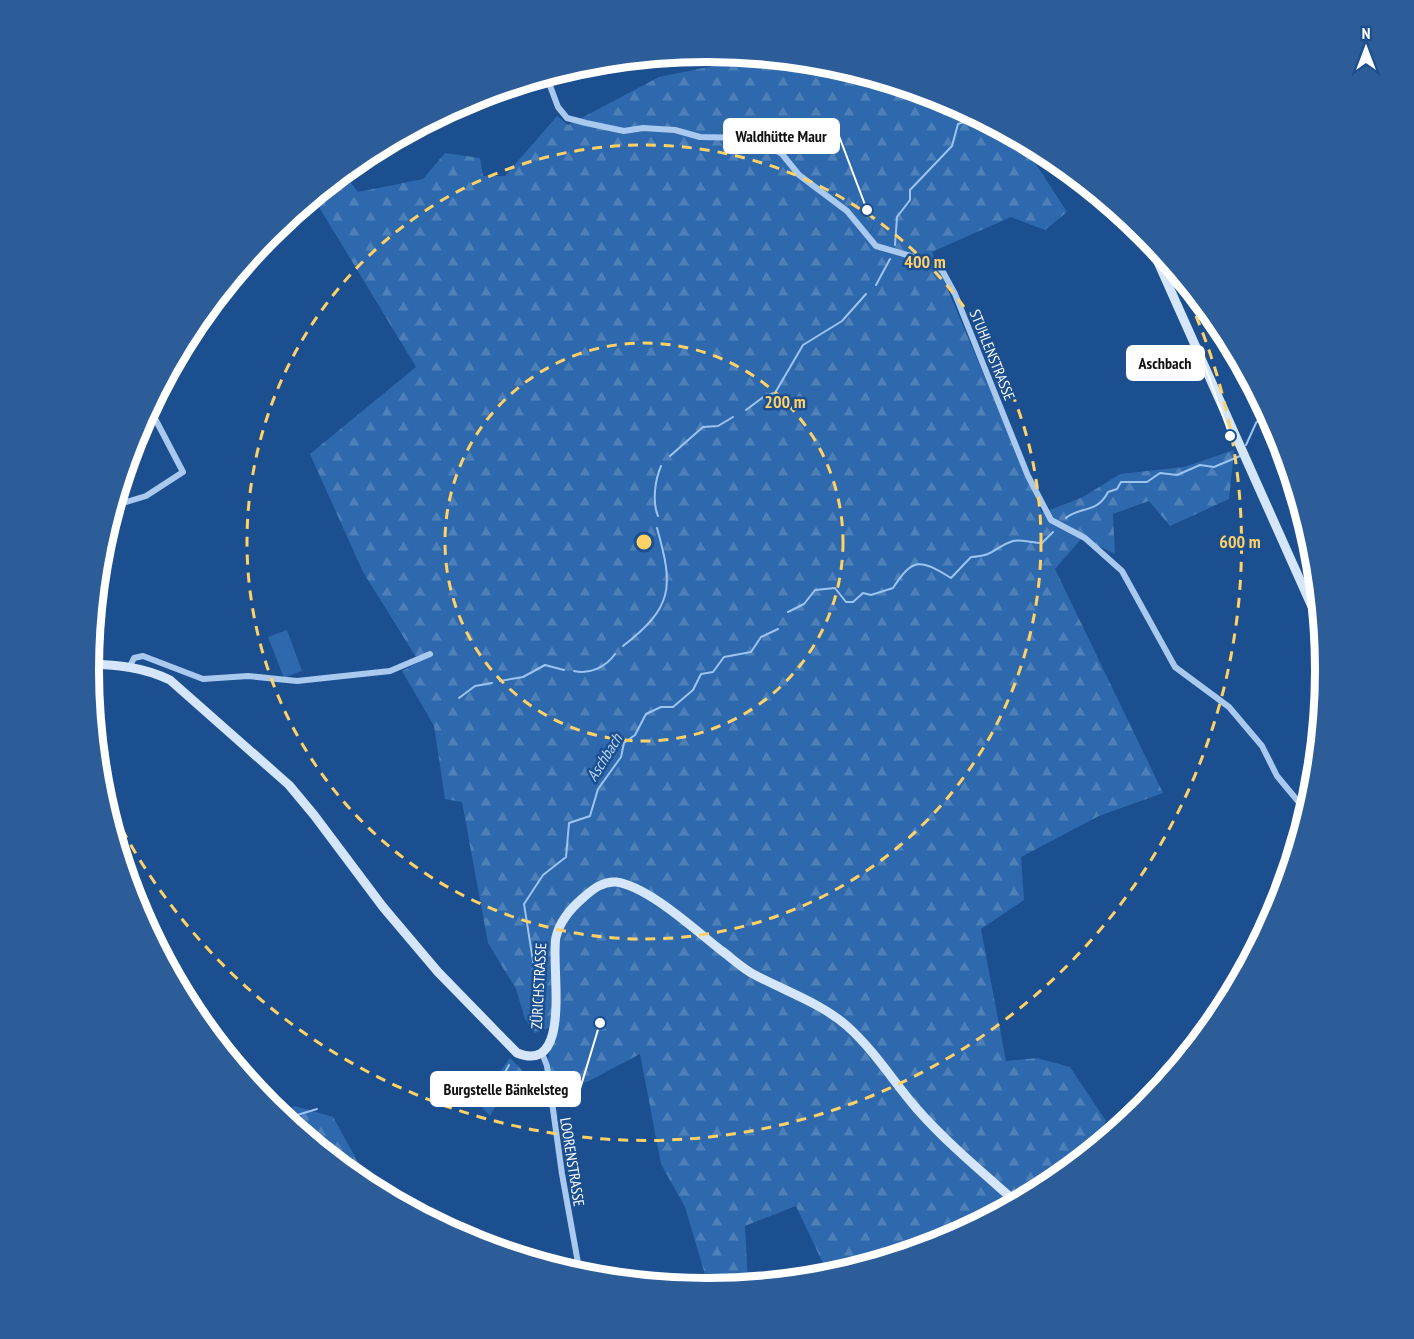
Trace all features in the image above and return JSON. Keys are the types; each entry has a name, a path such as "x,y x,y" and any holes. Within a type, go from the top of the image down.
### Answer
{"street":[{"name":"STUHLENSTRASSE","path":"549,82 558,107 567,117 586,123 624,131 643,128 675,130 700,137 747,138 762,142 782,154 799,175 847,211 876,246 935,263 943,272 955,294 1028,476 1051,520 1085,538 1122,571 1175,667 1229,707 1262,746 1277,776 1300,803"},
{"path":"1158,263 1312,606"},
{"path":"123,503 146,496 183,472 154,417"},
{"path":"130,666 134,658 143,656 203,680 248,676 297,681 390,671 430,654"},
{"path":"99,664 130,666 170,680 275,772 314,815 383,907 438,972 517,1053 534,1056 543,1053"},
{"name":"ZÜRICHSTRASSE","path":"543,1053 551,1041 556,1001 555,939 561,922 572,908 594,889 602,884 615,882 643,894 677,914 753,974 790,991 844,1023 867,1044 905,1095 941,1135 1010,1197"},
{"name":"LOORENSTRASSE","path":"543,1053 547,1066 562,1174 578,1264"}],"green space":[{"path":"718,62 747,63 826,73 864,82 940,108 976,124 1030,155 1067,212 1045,230 1011,217 932,252 1042,513 1083,497 1120,474 1184,467 1234,450 1229,499 1170,526 1149,501 1113,514 1115,554 1082,538 1055,569 1163,793 1099,816 1021,857 1024,900 981,929 1006,1061 1037,1058 1070,1067 1106,1121 1096,1136 1077,1152 1011,1196 940,1231 864,1257 824,1266 796,1206 745,1226 747,1276 706,1278 685,1207 661,1164 640,1054 589,1081 570,1087 551,1076 548,1061 554,1026 535,1033 525,1019 516,989 488,943 462,802 445,799 434,726 402,671 419,662 363,572 310,454 416,367 317,203 348,179 358,192 423,179 445,153 480,158 483,176 505,176 557,116 568,125 659,77 718,65","holes":["862,197 874,204 876,219 867,242 854,222 843,212"]},
{"path":"862,196 875,204 876,219 866,242 854,222 842,212"},
{"path":"287,630 302,671 284,678 268,637"},
{"path":"510,1058 526,1074 505,1090 490,1116 477,1102"},
{"path":"295,1106 333,1117 363,1170 306,1127 288,1110"}],"waterway":[{"path":"895,245 897,217 910,200 910,190 952,146 958,124 968,121"},
{"path":"876,285 890,259"},
{"path":"746,410 766,395 775,393 803,345 842,321 866,294"},
{"path":"670,456 703,427 718,426 733,417"},
{"name":"Aschbach","path":"1246,445 1260,418"},
{"name":"Aschbach","path":"1066,518 1099,504 1108,492 1117,489 1121,482 1147,482 1160,473 1177,475 1200,465 1214,467 1240,456"},
{"path":"658,516 655,491 661,466"},
{"path":"623,646 652,620 665,595 666,566 657,528"},
{"name":"Aschbach","path":"788,612 804,604 815,590 835,588 846,602 853,602 863,593 871,595 893,588 906,571 918,564 932,567 951,578 971,557 985,555 1013,541 1042,543 1053,532"},
{"name":"Aschbach","path":"537,1022 544,998 533,961 524,904 543,875 566,857 569,823 590,816 598,789 621,757 624,743 635,735 646,714 661,707 673,707 693,690 701,674 713,672 724,657 751,652 761,637 778,629"},
{"path":"574,671 585,672 597,669 615,654"},
{"path":"500,681 523,677 545,665 564,670"},
{"path":"459,698 475,686 492,683"},
{"name":"Aschbach","path":"483,1100 492,1095 509,1065"},
{"name":"Aschbach","path":"294,1116 317,1109"}],"place":[{"name":"Waldhütte Maur","path":"867,210"},
{"name":"Aschbach","path":"1230,436"},
{"name":"Burgstelle Bänkelsteg","path":"600,1023"}]}
